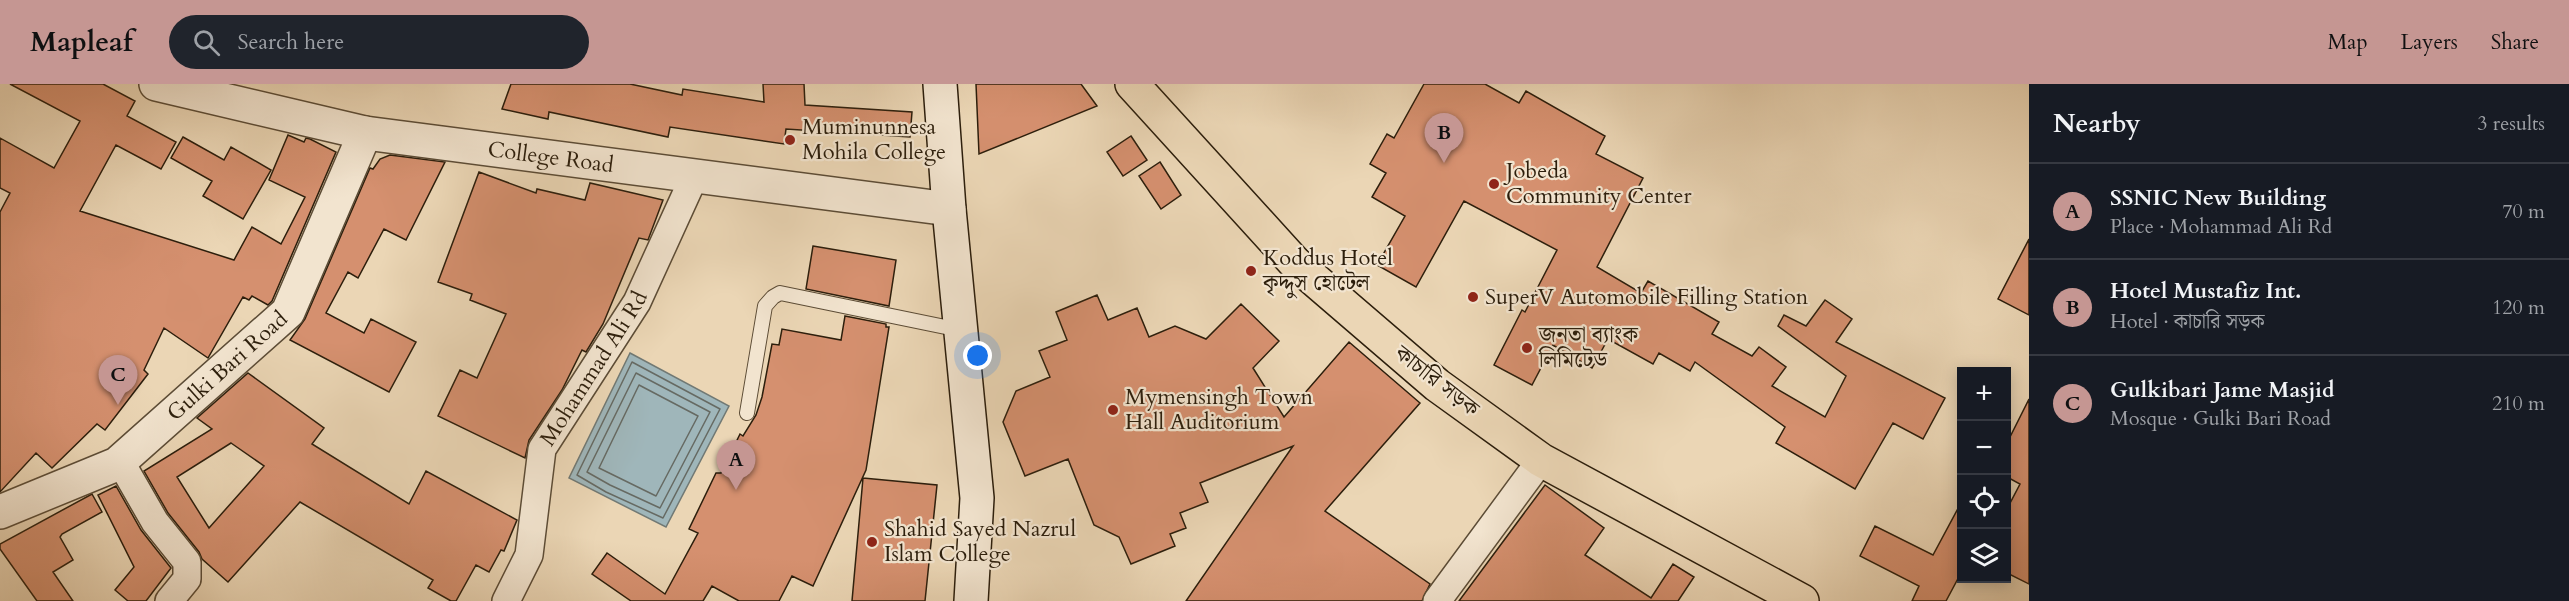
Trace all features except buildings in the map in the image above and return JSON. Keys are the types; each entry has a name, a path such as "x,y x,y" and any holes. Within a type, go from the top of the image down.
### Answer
{"main road":[{"name":"কাচারি সড়ক","path":"1132,84 1295,263 1437,385 1542,460 1802,601"}],"street":[{"name":"College Road","path":"156,84 365,133 949,210"},
{"path":"940,84 949,210 977,498 971,601"},
{"name":"Gulki Bari Road","path":"0,512 120,461 288,312 365,133"},
{"name":"Mohammad Ali Rd","path":"506,601 529,555 542,449 637,302 694,177"},
{"path":"1437,601 1542,460"},
{"path":"120,461 155,522 187,562 187,579 169,601"}],"lane":[{"path":"747,412 765,306 780,293 960,330"}],"water":[{"path":"630,353 729,406 666,527 569,478"}],"place":[{"name":"Muminunnesa Mohila College","path":"790,140"},
{"name":"Hotel Mustafiz Int.","path":"1444,163"},
{"name":"Jobeda Community Center","path":"1494,184"},
{"name":"Koddus Hotel কৃদ্দুস হোটেল","path":"1251,271"},
{"name":"SuperV Automobile Filling Station","path":"1473,297"},
{"name":"জনতা ব্যাংক লিমিটেড","path":"1527,348"},
{"name":"Gulkibari Jame Masjid","path":"118,405"},
{"name":"Mymensingh Town Hall Auditorium","path":"1113,410"},
{"name":"SSNIC New Building","path":"736,490"},
{"name":"Shahid Sayed Nazrul Islam College","path":"872,542"}]}
